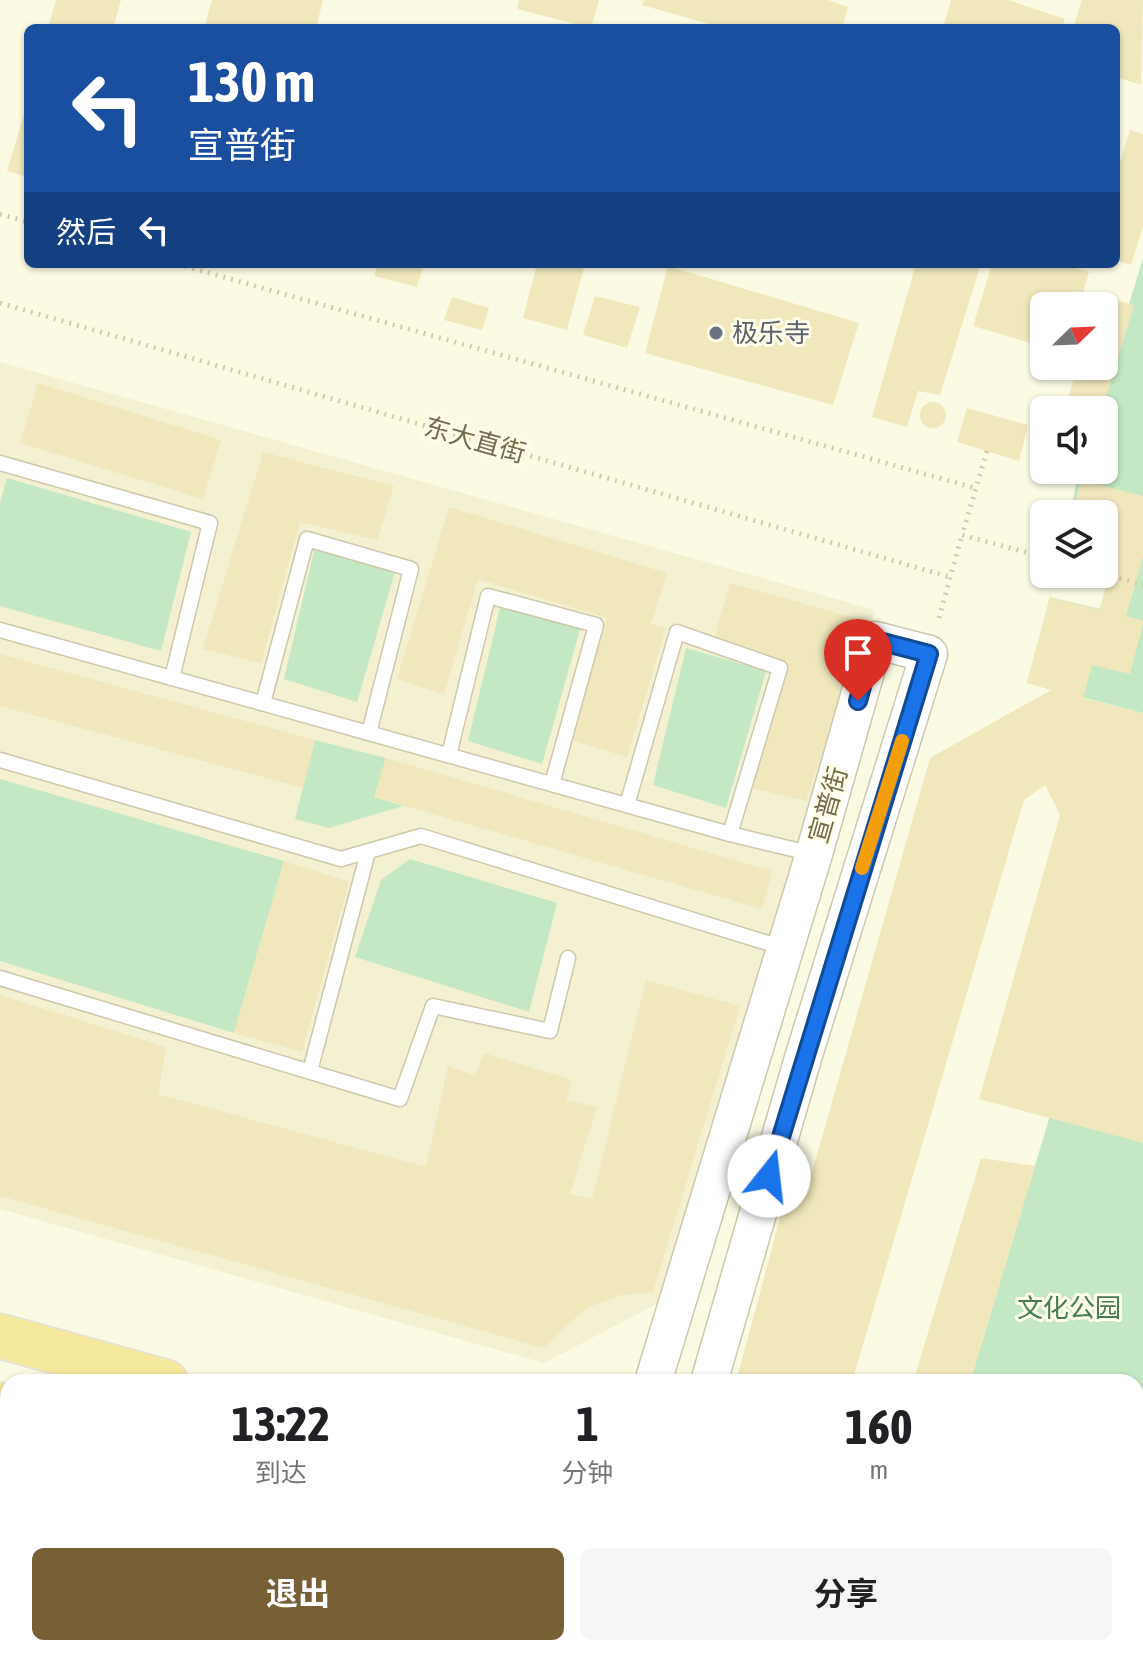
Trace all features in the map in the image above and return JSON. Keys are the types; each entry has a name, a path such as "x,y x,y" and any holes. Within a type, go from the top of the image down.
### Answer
{"highway":[{"path":"0,1336 137,1374"}],"street":[{"name":"宣普街","path":"655,1374 814,854 875,640 929,654 803,1058 711,1374"}],"lane":[{"path":"0,463 210,523 172,678"},
{"path":"263,703 307,539 411,569 369,733"},
{"path":"449,755 488,596 596,625 552,784"},
{"path":"0,630 730,834 814,854"},
{"path":"627,805 677,632 780,668 730,834"},
{"path":"0,760 341,859 421,836 784,948"},
{"path":"310,1071 368,852"},
{"path":"0,978 400,1099 433,1006 550,1031 568,958"}],"path":[{"path":"0,214 24,221"},
{"path":"191,268 975,488"},
{"name":"东大直街","path":"0,303 950,577"},
{"path":"939,618 987,451"},
{"path":"962,535 1030,553"},
{"path":"1118,578 1143,585"}],"shaded area":[{"path":"0,362 875,610 657,1304 544,1363 0,1209"}],"green space":[{"path":"1143,258 1143,713 1027,683 1050,597 1100,609 1105,588 1118,588 1118,500 1073,500 1076,484 1118,484 1118,396 1101,396 1106,380 1118,380 1118,341"},
{"path":"7,478 191,532 161,651 0,606 0,503"},
{"path":"316,543 397,565 357,702 284,679"},
{"path":"501,604 581,626 542,764 468,741"},
{"path":"686,648 766,671 726,808 653,785"},
{"path":"315,740 386,758 374,797 403,806 329,828 295,819"},
{"name":"文化公园","path":"1143,753 1143,1374 972,1374 1049,1119"},
{"path":"0,779 284,861 234,1033 0,961"},
{"path":"410,859 557,903 529,1012 355,957 381,880"}],"building":[{"path":"56,0 121,0 114,24 49,24"},
{"path":"212,0 323,0 317,24 205,24"},
{"path":"519,0 599,0 592,24 575,24 517,9"},
{"path":"644,0 828,0 848,7 843,24 709,24 642,5"},
{"path":"951,0 1008,0 1065,19 1063,24 944,24"},
{"path":"1082,0 1143,0 1141,85 1120,78 1120,24 1074,24"},
{"path":"24,114 24,176 7,171"},
{"path":"1130,130 1143,134 1143,227 1131,265 1120,261 1120,162"},
{"path":"377,268 423,268 417,287 374,276"},
{"path":"536,268 584,268 567,330 523,318"},
{"path":"667,268 859,323 833,405 645,353"},
{"path":"915,268 980,268 940,395 918,391 907,427 872,417"},
{"path":"991,268 1076,268 1089,272 1083,292 1030,292 1030,343 973,326"},
{"path":"595,296 640,307 627,348 583,335"},
{"path":"452,297 489,308 482,330 444,320"},
{"path":"1118,301 1134,305 1118,358"},
{"path":"1074,380 1111,380 1106,396 1068,396"},
{"path":"38,383 221,440 203,499 20,443"},
{"path":"933,402 942,406 946,415 942,424 933,428 924,424 920,415 924,406"},
{"path":"967,408 1028,425 1019,461 957,442"},
{"path":"263,452 394,486 377,540 300,522 261,663 203,649"},
{"path":"1080,484 1096,484 1143,496 1143,557 1126,616 1143,623 1130,674 1092,665 1083,698 1143,713 1143,1143 979,1099 1060,815 1045,785 1024,800 854,1374 738,1374 790,1181 809,1183 930,758 1051,690 1027,683 1050,597 1100,610 1106,588 1118,588 1118,500 1076,500"},
{"path":"449,507 667,573 651,624 666,628 627,757 571,740 607,618 478,579 444,694 397,679"},
{"path":"730,583 865,621 806,801 749,787 789,665 713,642"},
{"path":"0,654 315,740 303,788 0,706"},
{"path":"386,758 772,871 762,909 374,797"},
{"path":"284,861 349,882 302,1052 234,1033"},
{"path":"646,980 740,1006 653,1292 621,1295 589,1307 544,1348 0,1196 0,995 166,1047 158,1094 426,1167 448,1066 475,1075 484,1053 572,1080 566,1100 597,1107 570,1194 592,1199"},
{"path":"981,1158 1035,1166 972,1374 915,1374"}],"slow traffic":[{"path":"862,868 902,741"}],"place":[{"name":"极乐寺","path":"716,333"}],"route":[{"path":"769,1176 929,654 875,640 858,701"}]}
